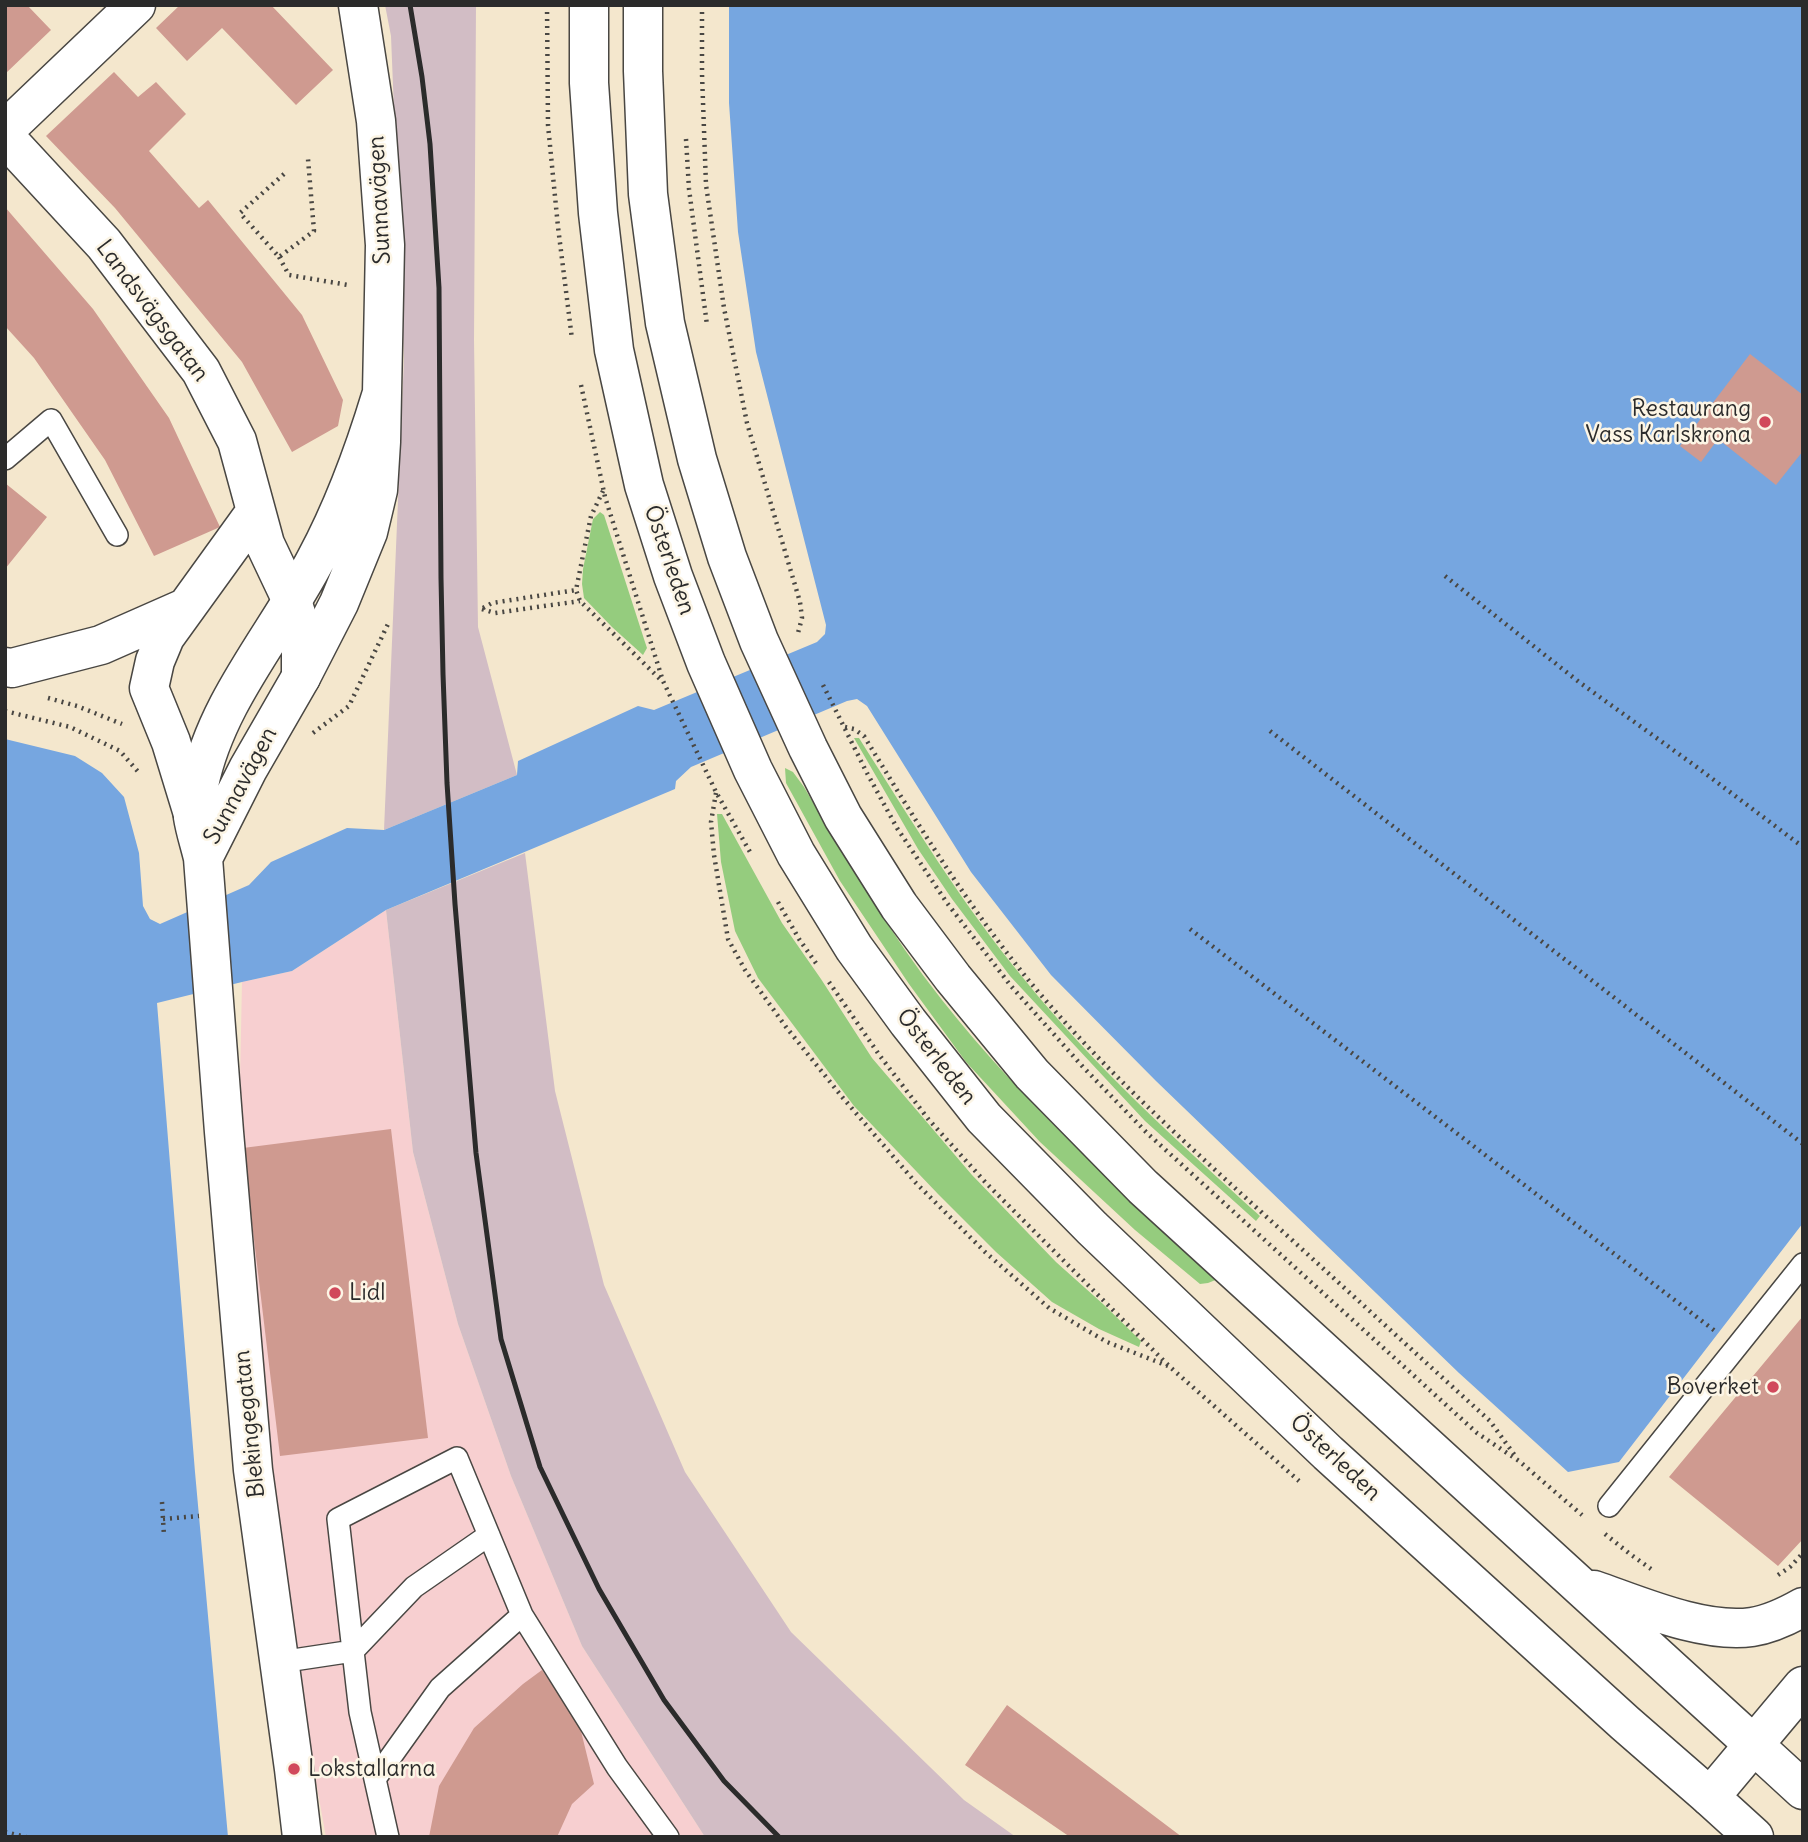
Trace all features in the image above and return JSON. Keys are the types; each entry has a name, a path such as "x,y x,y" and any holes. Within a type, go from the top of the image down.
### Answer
{"main road":[{"path":"5,130 136,5"},
{"name":"Sunnavägen","path":"203,858 248,769 301,677 339,603 368,532 378,490 385,245 376,121 358,5"},
{"name":"Österleden","path":"589,5 589,83 598,213 614,351 644,485 673,576 706,663 753,770 796,854 854,948 984,1118 1092,1227 1328,1452 1754,1837"},
{"path":"643,5 648,194 665,323 704,483 727,558 759,641 808,748 844,817 899,906 953,978 1032,1074 1143,1186 1803,1790"},
{"name":"Landsvägsgatan","path":"5,137 104,244 201,371 237,441 265,544 292,601 301,629 301,677"},
{"name":"Sunnavägen","path":"203,858 193,814 201,771 216,731 232,698 315,562 340,511 367,443 381,396"},
{"path":"193,814 171,742 149,688 164,637 256,511"},
{"path":"5,667 12,668 101,645 185,608"},
{"name":"Blekingegatan","path":"203,858 253,1470 302,1837"},
{"path":"1579,1585 1677,1618 1715,1627 1751,1627 1776,1621 1803,1607"},
{"path":"1710,1797 1803,1685"}],"lane":[{"path":"5,459 51,420 117,535"},
{"path":"1609,1506 1803,1264"},
{"path":"388,1837 360,1712 338,1519 457,1458 522,1615 617,1767 668,1837"},
{"path":"279,1662 353,1651 414,1587 489,1535"},
{"path":"375,1779 440,1688 522,1615"}],"path":[{"path":"702,5 706,185 724,308 747,423 800,602 802,618 798,633 793,620"},
{"path":"686,138 689,189 707,328"},
{"path":"279,257 314,231 308,159"},
{"path":"284,174 240,214 279,257 289,275 359,287"},
{"path":"603,490 591,516 576,590 580,601 663,681 716,792 711,822 714,855 728,939 745,970 843,1098 916,1183 985,1252 1049,1308 1107,1342 1170,1367"},
{"path":"1445,576 1579,682 1803,847"},
{"path":"576,590 492,603 482,609 495,613 580,601"},
{"path":"314,733 349,706 388,624"},
{"path":"41,696 77,706 132,728"},
{"path":"5,711 70,727 120,751 145,779"},
{"path":"1519,1461 1490,1421 1196,1153 1098,1058 1030,981 969,901 864,736 854,729 844,727 897,828 947,903 1011,986 1083,1067 1147,1133 1477,1433 1519,1461 1589,1520"},
{"path":"1270,731 1803,1144"},
{"path":"1190,929 1719,1333"},
{"path":"162,1502 164,1536"},
{"path":"163,1519 199,1516"},
{"path":"1599,1529 1651,1569"},
{"path":"1772,1579 1790,1567 1803,1553"},
{"path":"5,1832 26,1837"}],"shaded area":[{"path":"385,5 476,5 474,340 478,627 517,775 384,830 404,359 391,36"},
{"path":"525,853 555,1091 604,1285 685,1472 791,1632 964,1800 1016,1837 705,1837 582,1646 511,1476 458,1324 413,1152 386,910"},
{"path":"386,910 413,1152 458,1324 511,1476 582,1646 705,1837 326,1837 274,1552 239,1129 242,982 292,971"}],"green space":[{"path":"600,512 604,515 647,648 643,655 584,598 583,569 593,519"},
{"path":"854,738 859,738 958,891 1024,979 1108,1072 1167,1131 1260,1216 1256,1221 1145,1121 1010,976 918,849"},
{"path":"785,768 793,772 804,787 905,949 973,1038 1074,1145 1218,1279 1200,1284 1135,1230 1040,1142 966,1062 909,984 840,881 786,783"},
{"path":"717,814 722,814 782,923 872,1058 972,1175 1056,1262 1141,1341 1139,1347 1099,1329 1052,1302 996,1252 854,1106 758,978 735,931 721,862"}],"water":[{"path":"729,5 1803,5 1803,1223 1619,1462 1568,1472 1459,1373 1156,1081 1051,975 971,872 867,706 857,699 847,701 691,767 676,781 675,789 386,910 292,971 157,1003 228,1837 5,1837 5,739 75,756 102,773 124,797 139,853 143,906 150,919 160,924 249,885 271,862 347,828 384,830 517,775 518,761 638,706 654,710 817,642 825,634 826,625 756,352 738,232 729,103"}],"building":[{"path":"5,5 27,5 51,30 5,74"},
{"path":"180,5 271,5 333,70 296,105 222,28 187,61 156,28"},
{"path":"114,72 138,97 156,82 186,114 149,151 199,208 208,200 302,315 343,400 338,426 292,452 242,362 115,208 46,136"},
{"path":"5,207 93,309 169,418 220,527 154,556 105,460 34,358 5,326"},
{"path":"1750,354 1803,395 1803,451 1776,485 1718,439 1701,462 1680,446"},
{"path":"5,483 47,517 5,569"},
{"name":"Lidl","path":"391,1129 428,1438 280,1456 243,1148"},
{"name":"Boverket","path":"1803,1316 1803,1539 1778,1566 1669,1477"},
{"path":"542,1670 579,1723 594,1784 572,1804 557,1837 429,1837 439,1786 474,1728"},
{"path":"1007,1705 1182,1837 1070,1837 965,1765"}],"railway":[{"path":"410,5 430,144 439,288 443,674 455,904 476,1153 501,1339 540,1467 599,1589 664,1700 724,1781 779,1837"}],"place":[{"name":"Restaurang Vass Karlskrona","path":"1765,422"},
{"name":"Lidl","path":"335,1293"},
{"name":"Boverket","path":"1773,1387"},
{"name":"Lokstallarna","path":"294,1769"}]}
